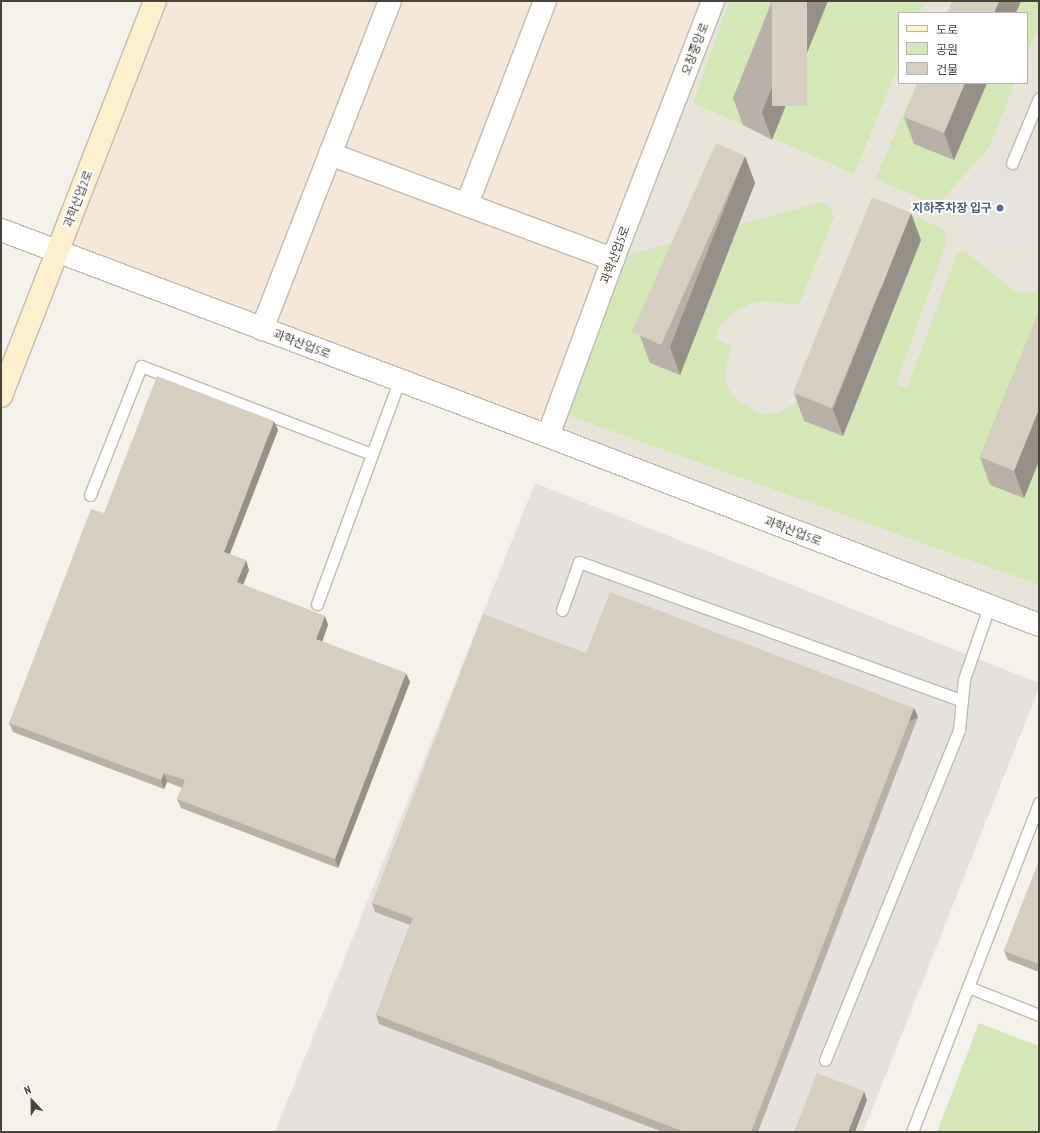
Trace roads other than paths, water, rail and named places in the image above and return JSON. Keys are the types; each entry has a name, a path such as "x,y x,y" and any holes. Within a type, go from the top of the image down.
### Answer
{"street":[{"name":"과학산업2로","path":"1,396 155,1"},
{"path":"262,329 390,1"},
{"path":"467,204 545,1"},
{"name":"오창중앙로","path":"676,97 713,1"},
{"name":"과학산업5로","path":"548,436 613,259 676,97"},
{"path":"330,154 613,259"},
{"name":"과학산업5로","path":"1,230 548,436 1039,626"}],"lane":[{"path":"1012,163 1039,98"},
{"path":"90,495 141,366 372,454"},
{"path":"317,604 399,381"},
{"path":"562,610 579,562 962,701"},
{"path":"825,1060 959,730 964,679 990,607"},
{"path":"912,1132 1039,804"},
{"path":"968,987 1039,1015"}],"place":[{"name":"지하주차장 입구","path":"1000,208"}]}
